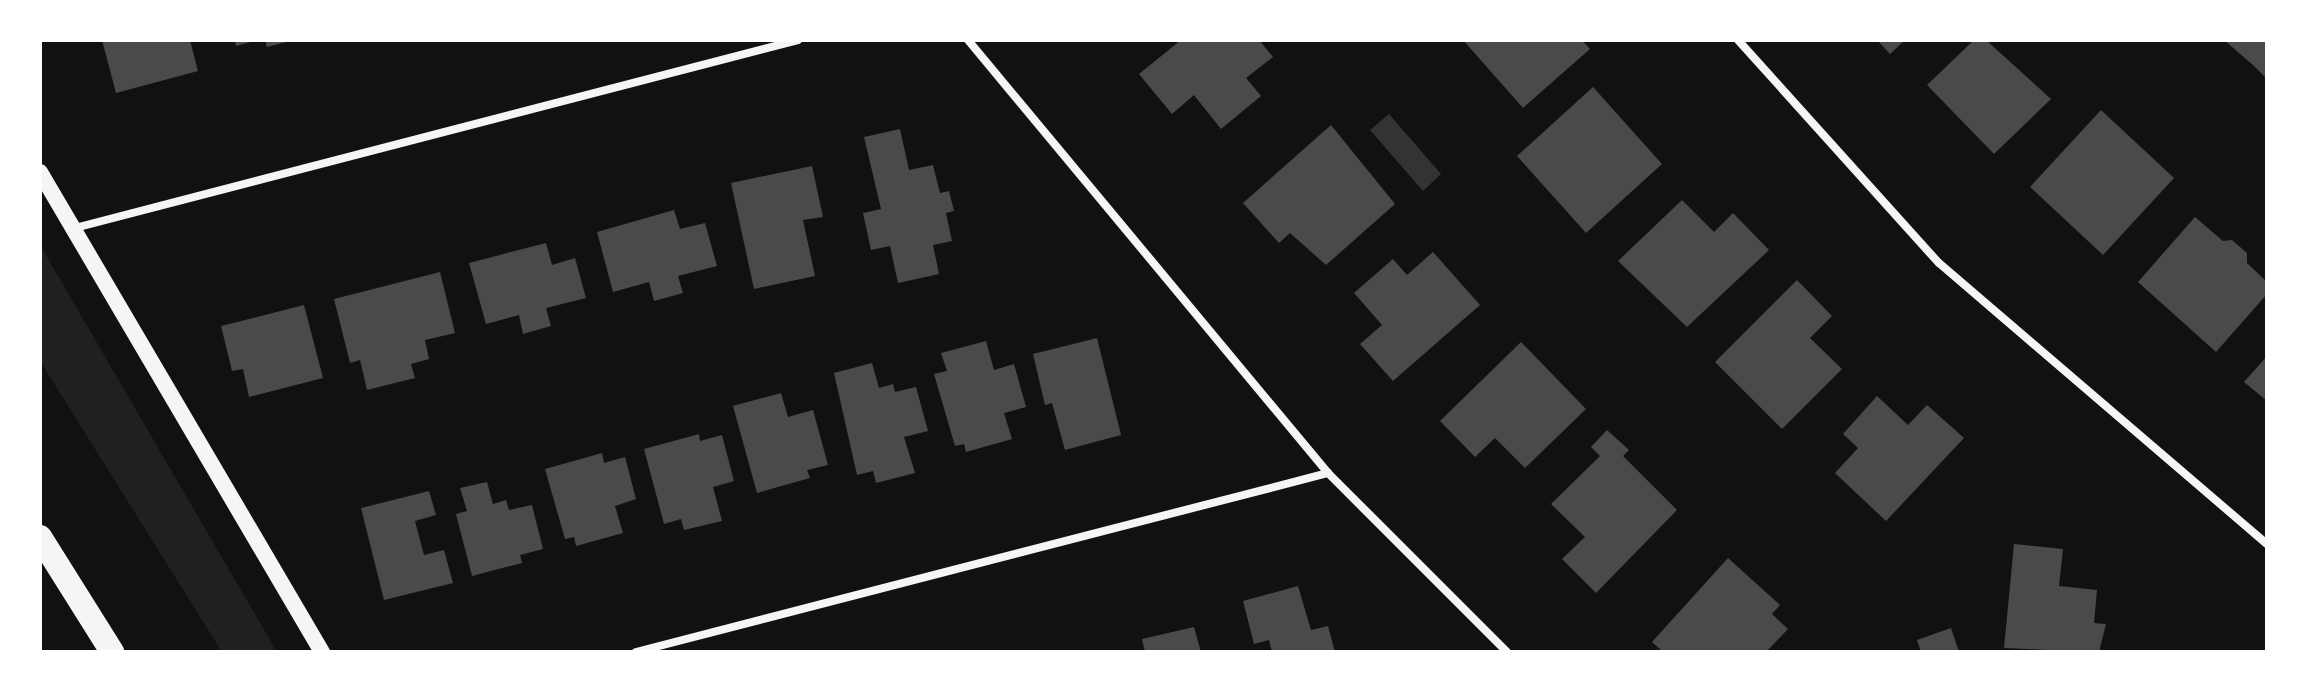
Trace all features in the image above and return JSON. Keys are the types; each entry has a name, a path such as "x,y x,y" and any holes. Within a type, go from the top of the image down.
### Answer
{"highway":[{"path":"40,537 112,652"}],"main road":[{"path":"40,172 322,652"}],"street":[{"path":"71,229 798,40"},
{"path":"968,40 1328,473 1507,652"},
{"path":"1738,40 1939,263 2267,544"},
{"path":"636,652 1328,473"}],"shaded area":[{"path":"1389,114 1441,174 1423,191 1370,130"},
{"path":"40,245 277,652 222,652 40,361"}],"building":[{"path":"102,40 190,40 198,71 116,93"},
{"path":"235,40 254,40 254,41 236,46"},
{"path":"265,40 289,40 290,41 267,47"},
{"path":"1181,40 1259,40 1273,57 1246,78 1261,96 1221,129 1194,95 1172,114 1139,74"},
{"path":"1463,40 1582,40 1590,49 1523,108"},
{"path":"1877,40 1905,40 1890,54"},
{"path":"1974,40 1986,40 2051,99 1994,154 1927,85"},
{"path":"2224,40 2267,40 2267,79 2253,65"},
{"path":"1593,87 1662,164 1586,233 1517,156"},
{"path":"2101,110 2174,178 2103,255 2030,187"},
{"path":"1331,125 1395,204 1326,265 1290,233 1279,243 1243,203"},
{"path":"900,129 909,170 933,165 940,193 949,191 954,211 946,213 952,241 933,245 939,274 898,283 890,246 871,250 863,213 881,209 864,137"},
{"path":"812,166 823,217 803,220 815,276 754,289 731,183"},
{"path":"1682,200 1714,232 1733,213 1769,250 1687,327 1618,261"},
{"path":"674,210 680,229 705,223 717,266 678,276 683,293 654,301 649,282 613,292 597,232"},
{"path":"2195,217 2223,241 2232,240 2247,253 2247,263 2267,282 2267,294 2216,352 2138,282"},
{"path":"546,243 552,265 575,258 586,298 546,308 551,326 523,334 519,315 486,324 469,263"},
{"path":"1433,252 1480,305 1393,381 1360,344 1382,325 1354,293 1393,259 1407,275"},
{"path":"440,272 455,333 425,340 429,359 411,364 415,378 367,390 360,360 350,363 334,299"},
{"path":"1797,280 1832,316 1810,338 1842,369 1782,429 1715,362"},
{"path":"304,305 323,378 249,397 243,369 232,371 221,326"},
{"path":"1097,338 1121,435 1065,450 1052,403 1045,405 1033,354"},
{"path":"986,341 994,370 1014,364 1026,407 1004,413 1012,439 966,452 964,444 955,446 934,374 947,371 941,353"},
{"path":"1521,342 1586,409 1525,468 1495,438 1475,457 1440,421"},
{"path":"2267,356 2267,401 2244,382"},
{"path":"872,363 879,388 893,384 895,392 916,387 928,431 904,437 915,473 876,483 873,471 857,475 834,373"},
{"path":"781,393 788,417 813,410 828,465 807,470 810,478 757,493 733,406"},
{"path":"1877,396 1908,425 1927,405 1964,438 1886,521 1835,473 1858,448 1843,434"},
{"path":"1607,430 1629,450 1623,456 1677,510 1596,593 1562,559 1585,537 1551,504 1600,456 1591,447"},
{"path":"699,434 700,441 722,435 734,481 713,487 722,521 684,530 681,519 664,524 644,449"},
{"path":"602,453 604,463 625,457 636,499 615,506 623,533 576,546 574,537 565,539 545,469"},
{"path":"487,482 493,504 506,500 509,510 532,505 543,549 520,555 522,563 472,576 456,514 467,511 460,488"},
{"path":"429,491 436,515 415,521 424,555 444,550 453,583 384,600 361,508"},
{"path":"2014,544 2063,549 2059,586 2097,590 2094,623 2106,624 2099,652 2004,648"},
{"path":"1728,558 1780,605 1772,614 1788,629 1766,652 1663,652 1652,642"},
{"path":"1298,586 1311,630 1328,626 1335,652 1272,652 1269,640 1254,644 1243,601"},
{"path":"1194,627 1201,652 1145,652 1142,639"},
{"path":"1951,628 1959,652 1921,652 1917,640"}]}
